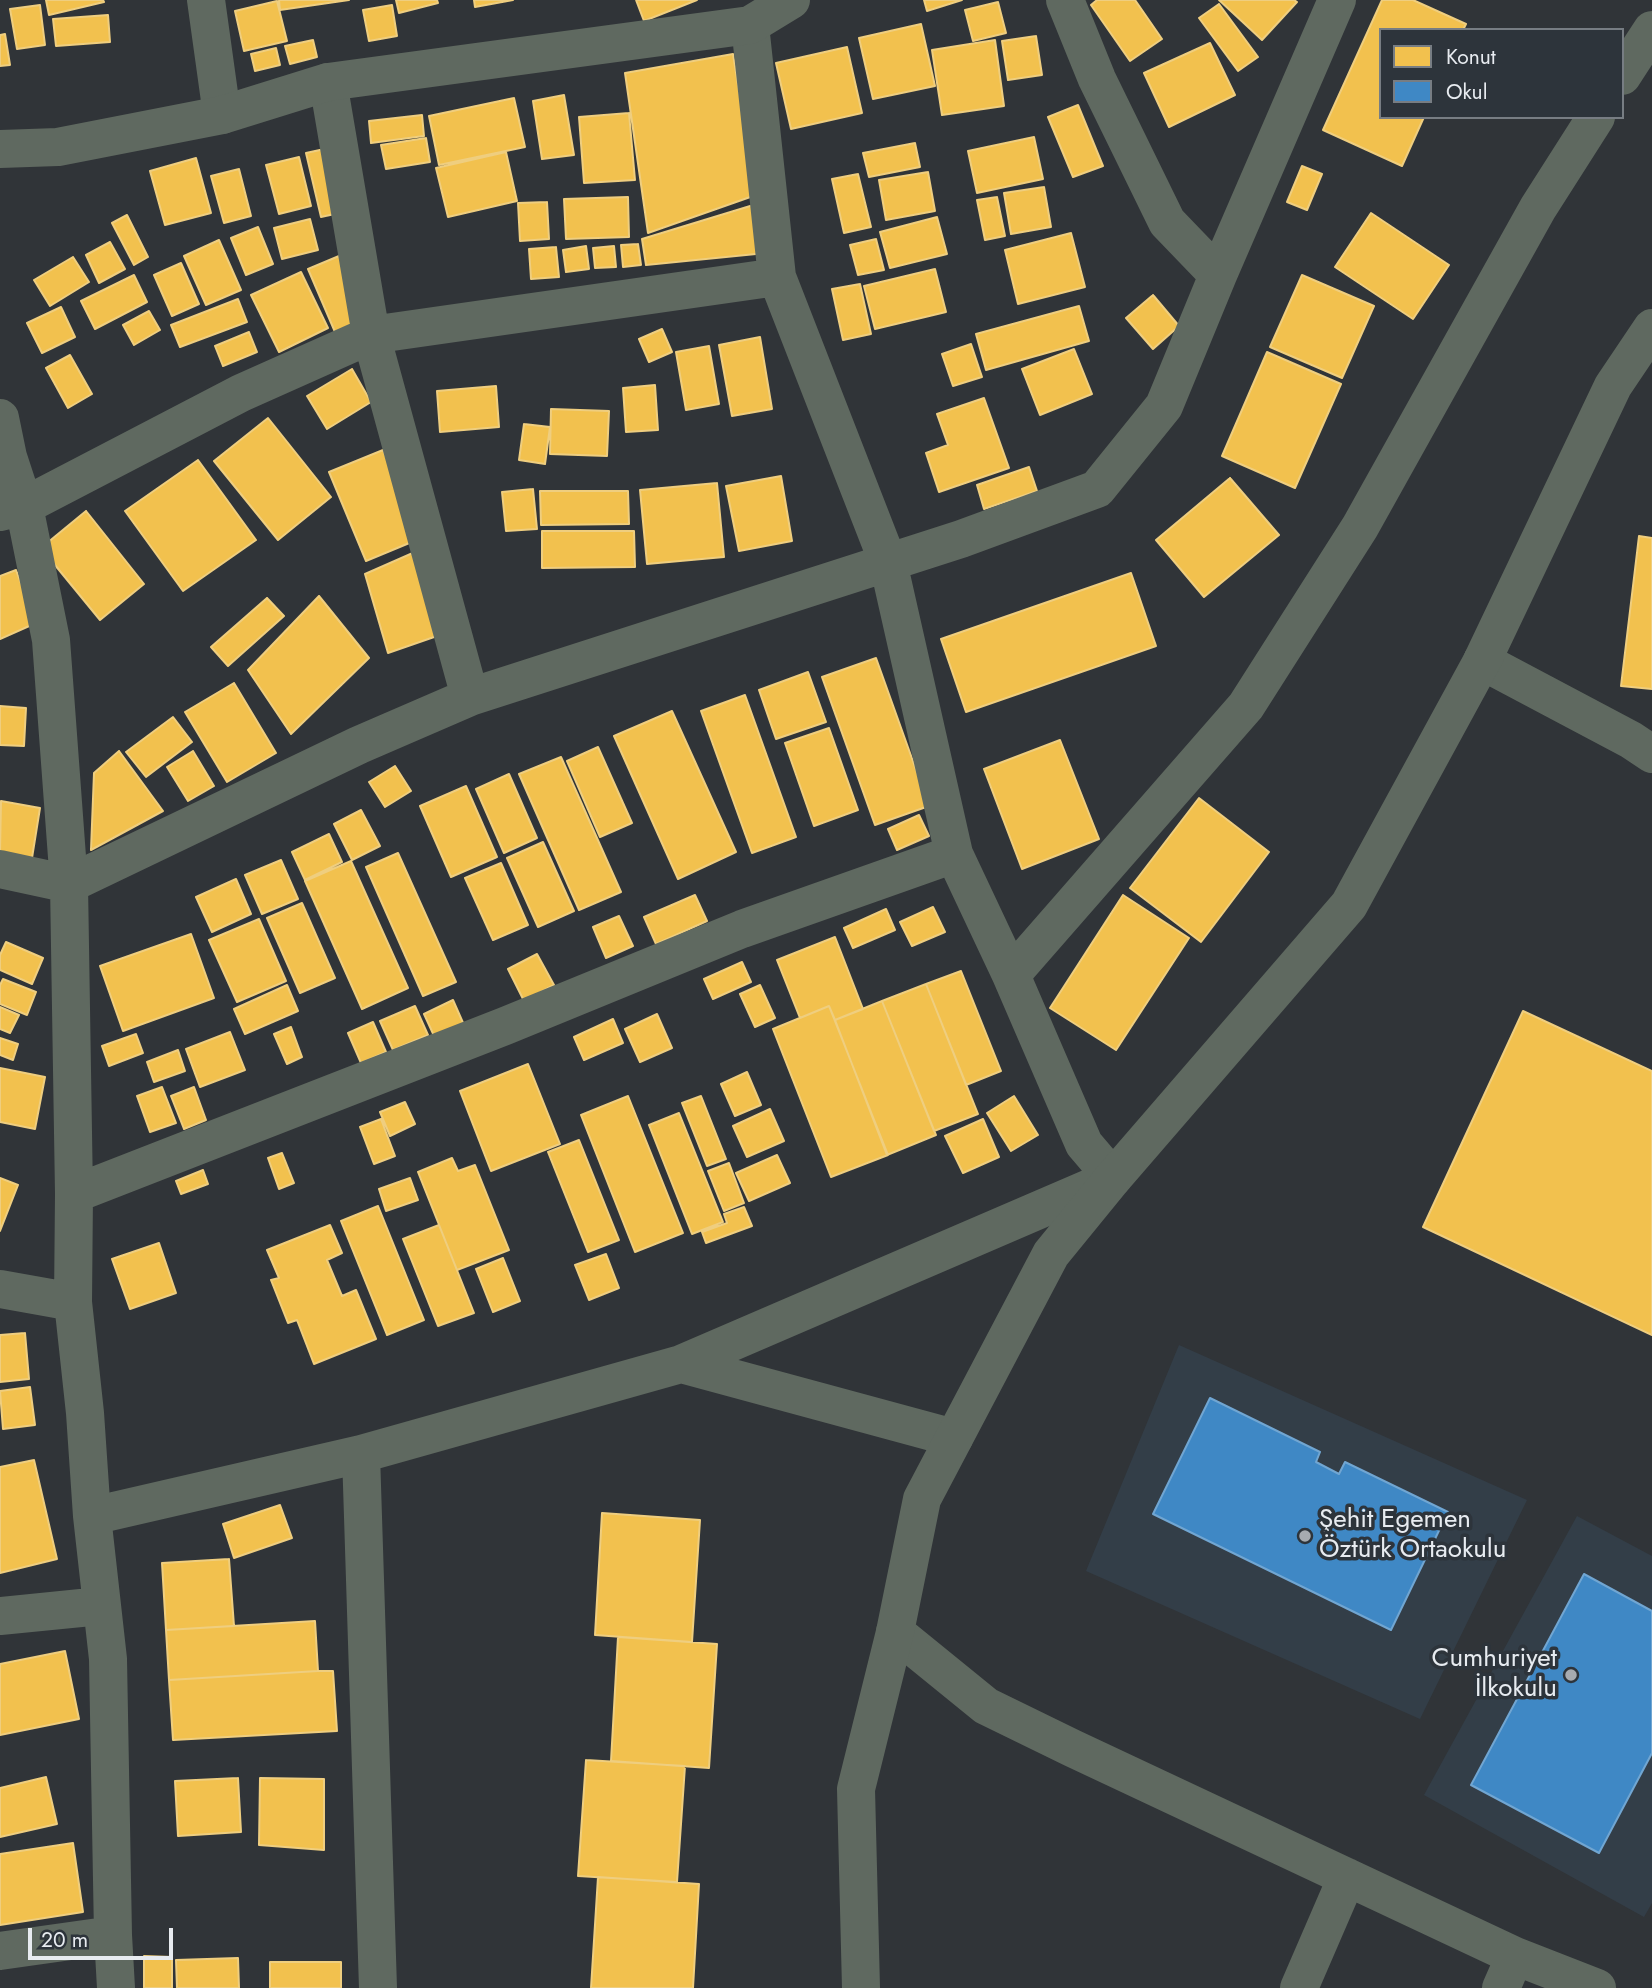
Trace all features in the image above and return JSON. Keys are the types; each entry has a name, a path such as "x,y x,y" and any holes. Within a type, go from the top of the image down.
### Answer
{"street":[{"path":"206,0 222,115"},
{"path":"0,149 58,147 222,115 328,82 750,25 792,0"},
{"path":"1065,0 1097,79 1167,222 1218,275"},
{"path":"0,869 69,884 359,745 470,697 961,539 1097,489 1164,406 1337,0"},
{"path":"750,25 777,277 888,562 954,854 1011,975 1084,1144 1113,1178"},
{"path":"1624,73 1652,30"},
{"path":"328,82 371,335 470,697"},
{"path":"1011,975 1246,706 1360,527 1538,208 1595,119"},
{"path":"12,509 241,393 371,335 777,277"},
{"path":"861,1988 856,1789 895,1632 922,1499 1051,1254 1113,1178 1349,905 1482,661 1613,386 1652,328"},
{"path":"0,418 8,457 12,509 51,640 69,884 73,1302 108,1659 116,1988"},
{"path":"1482,661 1631,740 1652,754"},
{"path":"74,1194 505,1026 742,929 954,854"},
{"path":"92,1516 361,1454 681,1364 1113,1178"},
{"path":"0,1289 73,1302"},
{"path":"681,1364 954,1438"},
{"path":"361,1454 378,1988"},
{"path":"0,1616 102,1606"},
{"path":"895,1632 986,1706 1347,1877 1508,1972 1597,1988"},
{"path":"1299,1988 1347,1877"},
{"path":"0,1951 113,1935"}],"shaded area":[{"name":"Şehit Egemen Öztürk Ortaokulu","path":"1179,1345 1527,1500 1420,1719 1086,1571"},
{"name":"Cumhuriyet İlkokulu","path":"1577,1516 1652,1556 1652,1903 1644,1917 1424,1795"}],"building: Konut":[{"path":"46,0 103,0 104,2 49,15"},
{"path":"279,0 349,0 280,10"},
{"path":"396,0 437,0 438,3 399,13"},
{"path":"474,0 513,0 475,7"},
{"path":"636,0 697,0 644,21"},
{"path":"924,0 962,0 927,11"},
{"path":"1097,0 1135,0 1162,39 1130,61 1091,5"},
{"path":"1219,0 1294,0 1297,2 1262,40"},
{"path":"1382,0 1413,0 1466,24 1464,28 1379,28 1379,119 1423,119 1402,166 1323,130"},
{"path":"277,1 287,41 244,51 235,11"},
{"path":"998,2 1006,33 973,41 965,10"},
{"path":"1219,4 1258,57 1238,71 1199,18"},
{"path":"40,5 45,45 17,49 10,9"},
{"path":"392,5 397,36 369,41 363,10"},
{"path":"108,15 110,42 56,46 53,19"},
{"path":"921,24 935,86 873,99 859,38"},
{"path":"5,34 10,65 0,66 0,35"},
{"path":"1036,36 1042,75 1008,80 1002,41"},
{"path":"313,40 317,57 290,64 285,46"},
{"path":"995,40 1004,106 942,115 932,50"},
{"path":"1210,43 1235,95 1169,127 1144,73"},
{"path":"847,47 862,113 791,129 776,63"},
{"path":"276,48 280,65 255,71 251,54"},
{"path":"733,54 756,195 648,233 625,73"},
{"path":"564,95 574,155 542,159 533,101"},
{"path":"514,98 525,147 439,165 429,116"},
{"path":"1078,105 1103,166 1073,177 1048,117"},
{"path":"629,113 635,180 584,183 579,117"},
{"path":"422,115 424,136 371,143 369,121"},
{"path":"1034,137 1043,179 977,193 968,151"},
{"path":"426,138 430,162 386,169 381,145"},
{"path":"915,143 920,167 869,177 863,153"},
{"path":"329,148 344,212 321,217 306,153"},
{"path":"506,152 517,201 448,217 436,168"},
{"path":"299,157 311,206 279,214 266,165"},
{"path":"196,158 211,213 165,225 150,171"},
{"path":"1302,166 1322,174 1307,210 1287,202"},
{"path":"239,169 251,216 224,223 211,176"},
{"path":"928,172 935,211 886,220 879,180"},
{"path":"858,174 871,227 844,233 832,179"},
{"path":"1044,187 1051,227 1011,234 1004,193"},
{"path":"628,197 629,237 566,239 564,199"},
{"path":"997,197 1005,236 985,240 977,200"},
{"path":"547,202 549,239 520,241 518,203"},
{"path":"760,203 766,253 646,265 642,239"},
{"path":"1371,213 1449,265 1413,319 1335,267"},
{"path":"127,215 148,257 134,265 112,223"},
{"path":"937,217 947,254 890,268 880,232"},
{"path":"310,219 318,250 282,259 274,228"},
{"path":"258,227 273,264 246,275 231,238"},
{"path":"1071,233 1085,287 1018,304 1005,250"},
{"path":"876,239 884,270 858,275 850,245"},
{"path":"219,240 241,290 206,305 184,256"},
{"path":"110,242 125,269 99,283 86,255"},
{"path":"638,244 641,265 623,267 621,245"},
{"path":"586,246 589,269 566,272 563,250"},
{"path":"614,246 616,267 595,268 593,248"},
{"path":"556,247 559,277 531,279 529,249"},
{"path":"339,256 366,318 335,332 308,269"},
{"path":"73,257 89,282 50,306 34,280"},
{"path":"181,263 199,304 172,316 154,275"},
{"path":"935,269 946,312 875,329 864,286"},
{"path":"301,272 328,328 279,352 251,295"},
{"path":"134,275 147,302 95,329 81,301"},
{"path":"1302,275 1374,306 1342,378 1270,347"},
{"path":"860,284 871,334 843,340 832,289"},
{"path":"1153,295 1179,326 1153,349 1126,318"},
{"path":"238,299 247,322 180,347 171,325"},
{"path":"1079,306 1089,341 986,370 976,334"},
{"path":"61,307 75,337 42,353 27,323"},
{"path":"149,311 160,330 134,345 123,325"},
{"path":"662,329 672,352 649,362 639,339"},
{"path":"249,332 257,352 223,366 215,346"},
{"path":"760,337 772,409 732,416 719,345"},
{"path":"971,344 982,377 953,386 942,354"},
{"path":"709,346 719,404 686,410 676,352"},
{"path":"1074,349 1092,394 1040,415 1022,369"},
{"path":"1267,352 1341,384 1295,488 1222,456"},
{"path":"70,355 92,394 68,408 46,368"},
{"path":"352,369 371,402 327,429 307,396"},
{"path":"655,385 658,430 626,432 623,388"},
{"path":"496,386 499,427 440,432 437,391"},
{"path":"984,398 1009,468 939,492 926,453 948,445 937,414"},
{"path":"551,409 609,411 607,456 550,454"},
{"path":"268,418 331,497 278,540 214,461"},
{"path":"524,424 550,427 545,464 519,460"},
{"path":"383,450 419,539 366,561 329,472"},
{"path":"198,460 256,540 183,591 125,511"},
{"path":"1029,467 1037,491 984,509 977,485"},
{"path":"781,476 792,541 739,551 726,486"},
{"path":"1230,478 1279,535 1204,597 1156,540"},
{"path":"717,483 724,557 647,564 640,490"},
{"path":"533,489 537,529 506,531 502,492"},
{"path":"540,491 628,491 629,524 541,525"},
{"path":"86,511 144,584 100,620 41,548"},
{"path":"542,531 634,531 635,567 542,568"},
{"path":"1639,536 1652,538 1652,689 1621,686"},
{"path":"415,552 437,636 388,653 365,574"},
{"path":"16,570 36,623 0,639 0,576"},
{"path":"1131,573 1156,646 966,712 941,639"},
{"path":"319,596 369,658 291,734 248,670"},
{"path":"267,598 284,616 228,666 211,647"},
{"path":"876,658 929,806 875,825 822,677"},
{"path":"808,672 826,722 776,739 759,690"},
{"path":"234,683 276,753 227,782 185,712"},
{"path":"745,695 796,837 752,853 701,711"},
{"path":"0,706 26,708 24,746 0,745"},
{"path":"672,711 736,852 678,879 614,736"},
{"path":"173,717 192,742 146,777 126,752"},
{"path":"829,728 858,810 814,826 785,743"},
{"path":"1060,740 1099,839 1022,869 984,769"},
{"path":"598,747 632,823 600,837 567,761"},
{"path":"119,751 163,811 91,850 94,773"},
{"path":"193,751 214,786 188,801 167,767"},
{"path":"561,757 621,892 579,910 519,774"},
{"path":"395,766 411,791 385,807 369,782"},
{"path":"509,774 537,838 504,853 476,789"},
{"path":"466,786 497,857 451,877 420,806"},
{"path":"1199,798 1269,852 1201,942 1130,888"},
{"path":"1,801 40,808 32,858 0,852"},
{"path":"361,810 380,846 352,860 334,824"},
{"path":"919,815 929,836 897,850 888,829"},
{"path":"329,834 342,862 305,880 292,852"},
{"path":"543,842 574,911 538,927 507,858"},
{"path":"398,853 456,982 423,996 366,867"},
{"path":"281,860 298,899 262,914 245,875"},
{"path":"351,861 408,988 362,1009 305,881"},
{"path":"501,863 528,925 493,940 465,878"},
{"path":"236,879 251,914 212,932 196,897"},
{"path":"695,895 707,921 656,944 644,917"},
{"path":"1123,895 1189,938 1116,1050 1050,1008"},
{"path":"302,903 335,978 300,993 267,918"},
{"path":"933,907 945,932 912,946 900,922"},
{"path":"886,909 895,930 853,948 844,928"},
{"path":"619,916 633,946 606,958 593,927"},
{"path":"259,919 286,981 237,1002 209,940"},
{"path":"191,934 214,998 123,1031 100,966"},
{"path":"835,937 863,1009 835,1020 829,1006 800,1018 777,960"},
{"path":"6,942 43,958 32,984 0,970 0,955"},
{"path":"537,954 554,985 524,1001 508,969"},
{"path":"742,962 751,982 713,999 704,979"},
{"path":"961,971 1001,1071 966,1085 926,984"},
{"path":"3,979 36,992 27,1015 0,1004 0,985"},
{"path":"926,984 978,1114 934,1131 882,1001"},
{"path":"287,985 298,1011 245,1034 234,1009"},
{"path":"760,985 775,1018 755,1027 740,994"},
{"path":"453,1000 464,1025 435,1038 424,1014"},
{"path":"882,1001 936,1135 887,1155 835,1020"},
{"path":"415,1006 428,1035 393,1050 380,1021"},
{"path":"829,1006 888,1155 831,1177 773,1029"},
{"path":"0,1007 19,1015 10,1033 0,1029"},
{"path":"1523,1011 1652,1071 1652,1335 1423,1227"},
{"path":"657,1014 672,1048 640,1062 625,1029"},
{"path":"613,1019 623,1043 584,1060 574,1037"},
{"path":"373,1022 386,1052 361,1063 348,1033"},
{"path":"291,1027 302,1057 287,1064 274,1034"},
{"path":"230,1032 245,1070 200,1087 186,1049"},
{"path":"136,1034 143,1053 109,1066 102,1046"},
{"path":"0,1038 18,1044 13,1060 0,1055"},
{"path":"178,1050 185,1071 154,1082 147,1062"},
{"path":"528,1064 560,1144 491,1171 460,1091"},
{"path":"0,1068 45,1077 35,1129 0,1122"},
{"path":"747,1072 761,1105 735,1116 721,1084"},
{"path":"162,1087 176,1123 150,1132 137,1096"},
{"path":"194,1087 206,1120 184,1129 171,1096"},
{"path":"628,1096 683,1233 635,1252 581,1115"},
{"path":"701,1096 726,1159 707,1166 682,1103"},
{"path":"1014,1096 1038,1135 1011,1151 987,1113"},
{"path":"405,1102 415,1124 390,1136 380,1112"},
{"path":"770,1109 784,1141 747,1157 733,1126"},
{"path":"679,1113 723,1222 692,1234 649,1125"},
{"path":"381,1119 395,1156 374,1164 360,1127"},
{"path":"983,1119 999,1157 963,1173 945,1136"},
{"path":"579,1140 619,1240 588,1252 548,1152"},
{"path":"282,1153 294,1183 279,1189 268,1158"},
{"path":"777,1155 790,1183 749,1201 736,1173"},
{"path":"452,1158 458,1171 475,1165 509,1250 457,1270 418,1172"},
{"path":"729,1163 744,1203 724,1211 708,1171"},
{"path":"203,1170 208,1184 181,1194 176,1181"},
{"path":"0,1178 18,1185 0,1231"},
{"path":"410,1178 418,1200 386,1211 379,1189"},
{"path":"378,1206 424,1320 387,1335 341,1221"},
{"path":"744,1207 752,1226 706,1243 702,1232 727,1223 724,1214"},
{"path":"330,1225 342,1253 327,1260 342,1296 356,1290 376,1339 314,1364 297,1320 288,1323 271,1280 279,1278 267,1250"},
{"path":"439,1225 474,1313 438,1326 403,1239"},
{"path":"159,1243 176,1293 130,1309 112,1259"},
{"path":"606,1254 619,1288 589,1300 575,1265"},
{"path":"503,1258 520,1301 493,1312 476,1269"},
{"path":"25,1333 29,1379 0,1382 0,1335"},
{"path":"30,1387 35,1425 3,1429 0,1391"},
{"path":"34,1460 57,1559 0,1573 0,1467"},
{"path":"280,1505 292,1538 234,1558 223,1524"},
{"path":"602,1513 700,1520 692,1642 595,1635"},
{"path":"229,1559 234,1626 166,1630 162,1563"},
{"path":"315,1621 318,1671 169,1680 166,1630"},
{"path":"618,1637 717,1644 709,1768 611,1761"},
{"path":"65,1651 79,1719 0,1735 0,1664"},
{"path":"333,1671 337,1731 173,1740 169,1680"},
{"path":"586,1760 685,1766 677,1882 578,1876"},
{"path":"46,1777 57,1824 0,1837 0,1788"},
{"path":"238,1778 241,1832 178,1836 175,1781"},
{"path":"260,1778 324,1779 324,1850 259,1845"},
{"path":"73,1843 83,1912 0,1925 0,1854"},
{"path":"598,1877 699,1884 693,1988 591,1988"},
{"path":"144,1956 172,1957 172,1988 144,1988"},
{"path":"238,1958 239,1988 177,1988 176,1960"},
{"path":"270,1962 341,1962 341,1988 270,1988"}],"building: Okul":[{"name":"Şehit Egemen Öztürk Ortaokulu","path":"1210,1398 1320,1452 1316,1462 1339,1474 1345,1462 1448,1512 1391,1630 1153,1514"},
{"name":"Cumhuriyet İlkokulu","path":"1584,1574 1652,1611 1652,1753 1599,1853 1471,1785"}],"place":[{"name":"Şehit Egemen Öztürk Ortaokulu","path":"1305,1536"},
{"name":"Cumhuriyet İlkokulu","path":"1571,1675"}]}
